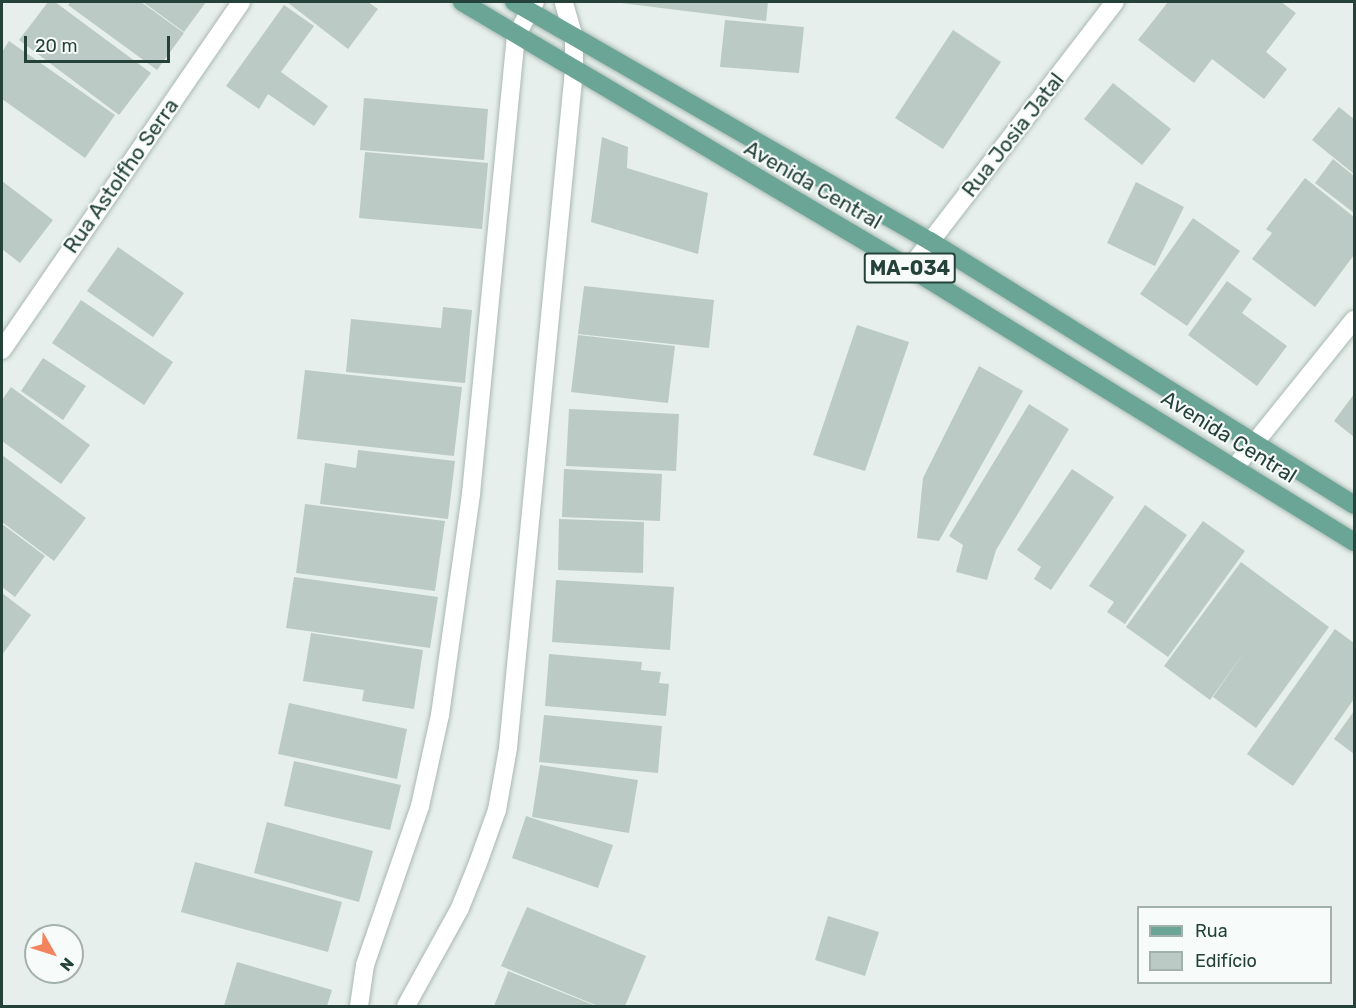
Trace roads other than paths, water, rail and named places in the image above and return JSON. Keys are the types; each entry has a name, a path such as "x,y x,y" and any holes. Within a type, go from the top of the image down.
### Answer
{"main road":[{"name":"Avenida Central","path":"462,2 910,268 1236,466 1354,542"},
{"name":"Avenida Central","path":"526,5 574,38 930,241 1354,506"}],"street":[{"name":"Rua Astolfho Serra","path":"2,350 242,2"},
{"path":"406,1006 460,908 496,810 508,748 574,70 574,38 564,2"},
{"name":"Rua Josia Jatal","path":"910,268 1115,2"},
{"path":"359,1006 364,966 420,806 453,635 471,494 516,36 526,5"},
{"path":"1236,466 1354,320"}]}
